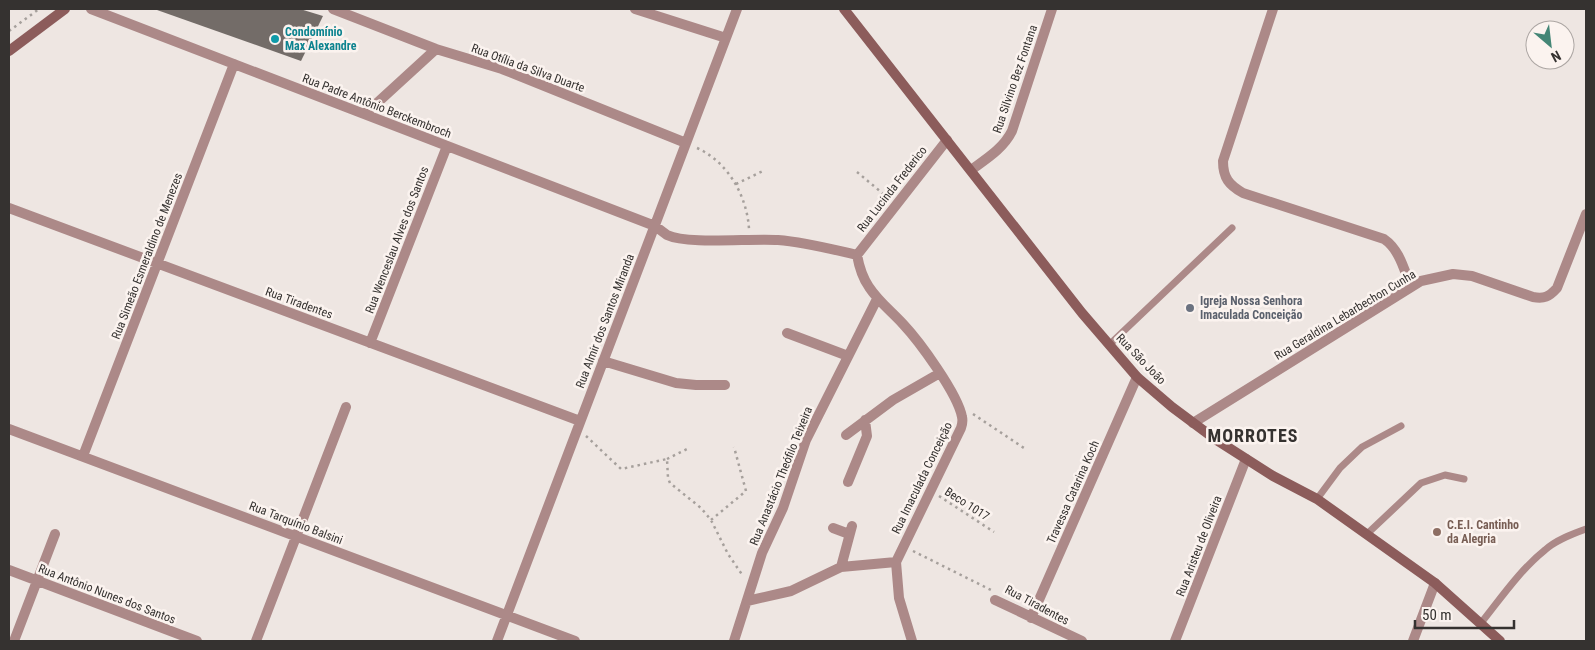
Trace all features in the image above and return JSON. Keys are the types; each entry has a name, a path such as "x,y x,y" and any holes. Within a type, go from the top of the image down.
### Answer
{"main road":[{"path":"9,52 65,9"},
{"name":"Rua São João","path":"844,9 1109,345 1138,377 1193,423 1273,476 1317,499 1435,582 1500,641"}],"street":[{"name":"Rua Padre Antônio Berckembroch","path":"91,9 655,226"},
{"name":"Rua Otília da Silva Duarte","path":"333,9 436,49 502,69 686,143"},
{"path":"635,9 726,38"},
{"name":"Rua Almir dos Santos Miranda","path":"497,641 737,9"},
{"name":"Rua Silvino Bez Fontana","path":"971,170 1000,148 1010,136 1052,9"},
{"path":"1272,9 1223,161 1223,172 1228,182 1234,188 1244,193 1384,239 1396,251 1411,287"},
{"path":"365,114 436,49"},
{"name":"Rua Simeão Esmeraldino de Menezes","path":"83,456 234,64"},
{"name":"Rua Lucinda Frederico","path":"857,255 947,140"},
{"name":"Rua Wenceslau Alves dos Santos","path":"370,343 446,146"},
{"name":"Rua Tiradentes","path":"9,208 370,343 579,425"},
{"name":"Rua Geraldina Lebarbechon Cunha","path":"1193,423 1411,287 1436,277 1454,274 1472,276 1542,299 1551,295 1557,288 1586,214"},
{"path":"655,226 668,235 680,238 699,240 750,238 804,243 857,255"},
{"name":"Rua Imaculada Conceição","path":"857,255 861,272 877,299 912,334 940,372 962,416 961,428 896,562"},
{"name":"Rua Anastácio Theófilo Teixeira","path":"734,641 762,553 783,508 806,440 877,299"},
{"path":"786,333 848,356"},
{"path":"603,361 676,383 725,385"},
{"path":"846,435 892,400 940,372"},
{"name":"Travessa Catarina Koch","path":"1031,618 1138,377"},
{"path":"256,641 346,407"},
{"path":"848,482 867,436 865,420"},
{"name":"Rua Tarquínio Balsini","path":"9,428 575,641"},
{"name":"Rua Aristeu de Oliveira","path":"1175,641 1246,459"},
{"path":"832,528 851,530 842,567"},
{"path":"14,641 55,534"},
{"path":"747,601 791,591 842,567 896,562 899,598 912,641"},
{"name":"Rua Antônio Nunes dos Santos","path":"9,570 197,641"},
{"path":"1414,641 1435,582"},
{"name":"Rua Tiradentes","path":"996,600 1082,641"}],"lane":[{"path":"1109,345 1232,228"},
{"path":"1317,499 1340,468 1362,447 1401,426"},
{"path":"1367,534 1421,483 1445,475 1464,479"},
{"path":"1481,623 1515,580 1545,549 1569,535 1586,529"}],"path":[{"path":"9,31 39,9"},
{"path":"686,143 713,157 722,165 736,184 749,220 750,238"},
{"path":"736,184 763,172"},
{"path":"858,172 896,205"},
{"path":"962,416 973,414 1024,448"},
{"path":"579,425 621,469 667,459 687,449"},
{"path":"711,520 746,491 734,447"},
{"path":"667,459 670,483 701,508 711,520 728,554 752,587"},
{"name":"Beco 1017","path":"930,491 994,532"},
{"name":"Rua Tiradentes","path":"903,546 993,591 996,600"}],"building":[{"name":"Condomínio Max Alexandre","path":"157,9 300,9 323,16 301,61"}],"place":[{"name":"Condomínio Max Alexandre","path":"275,39"},
{"name":"Igreja Nossa Senhora Imaculada Conceição","path":"1190,308"},
{"name":"C.E.I. Cantinho da Alegria","path":"1437,532"}],"district":[{"name":"MORROTES","path":"1253,435"}]}
